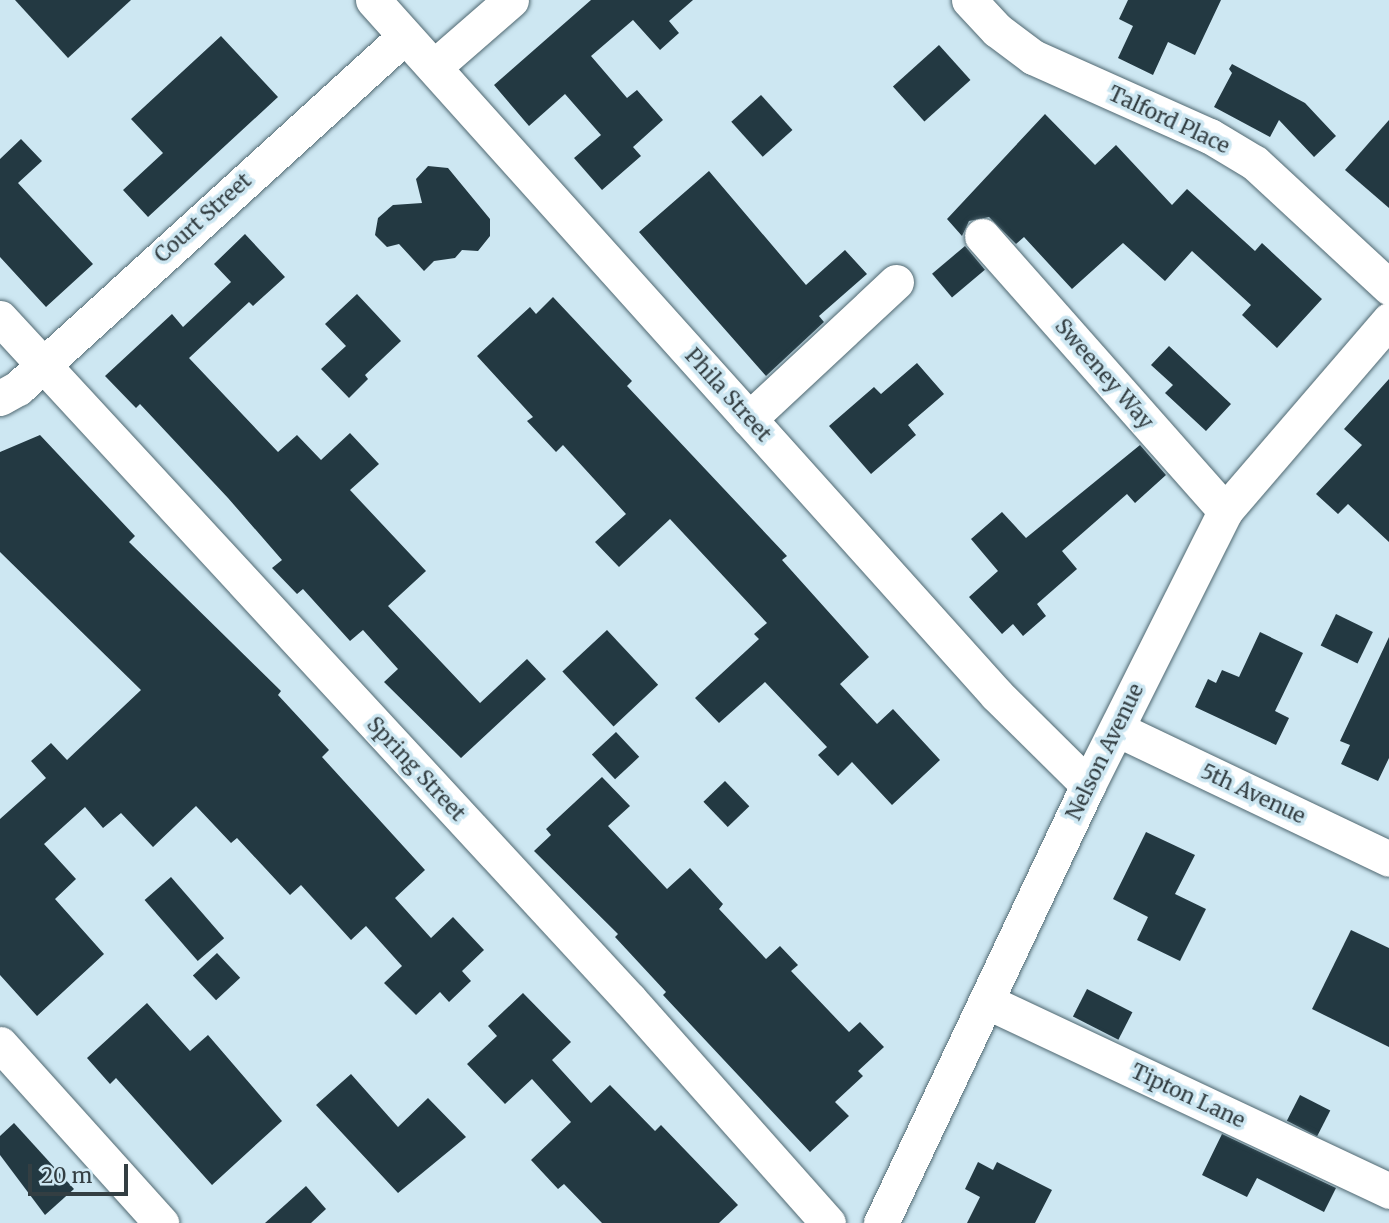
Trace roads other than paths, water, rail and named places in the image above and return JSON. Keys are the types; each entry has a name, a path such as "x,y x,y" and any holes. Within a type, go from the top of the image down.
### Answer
{"street":[{"name":"Phila Street","path":"373,0 997,695 1088,785"},
{"path":"434,67 512,0"},
{"name":"Talford Place","path":"969,0 997,30 1033,57 1210,136 1255,163 1389,287"},
{"name":"Court Street","path":"0,398 41,365 405,36"},
{"name":"Sweeney Way","path":"982,236 1225,511"},
{"path":"749,419 896,282"},
{"name":"Spring Street","path":"0,318 630,1000 828,1223"},
{"name":"Nelson Avenue","path":"881,1223 1088,785 1225,511 1389,320"},
{"name":"5th Avenue","path":"1116,729 1389,859"},
{"name":"Tipton Lane","path":"986,1001 1389,1191"},
{"path":"0,1044 161,1223"}]}
